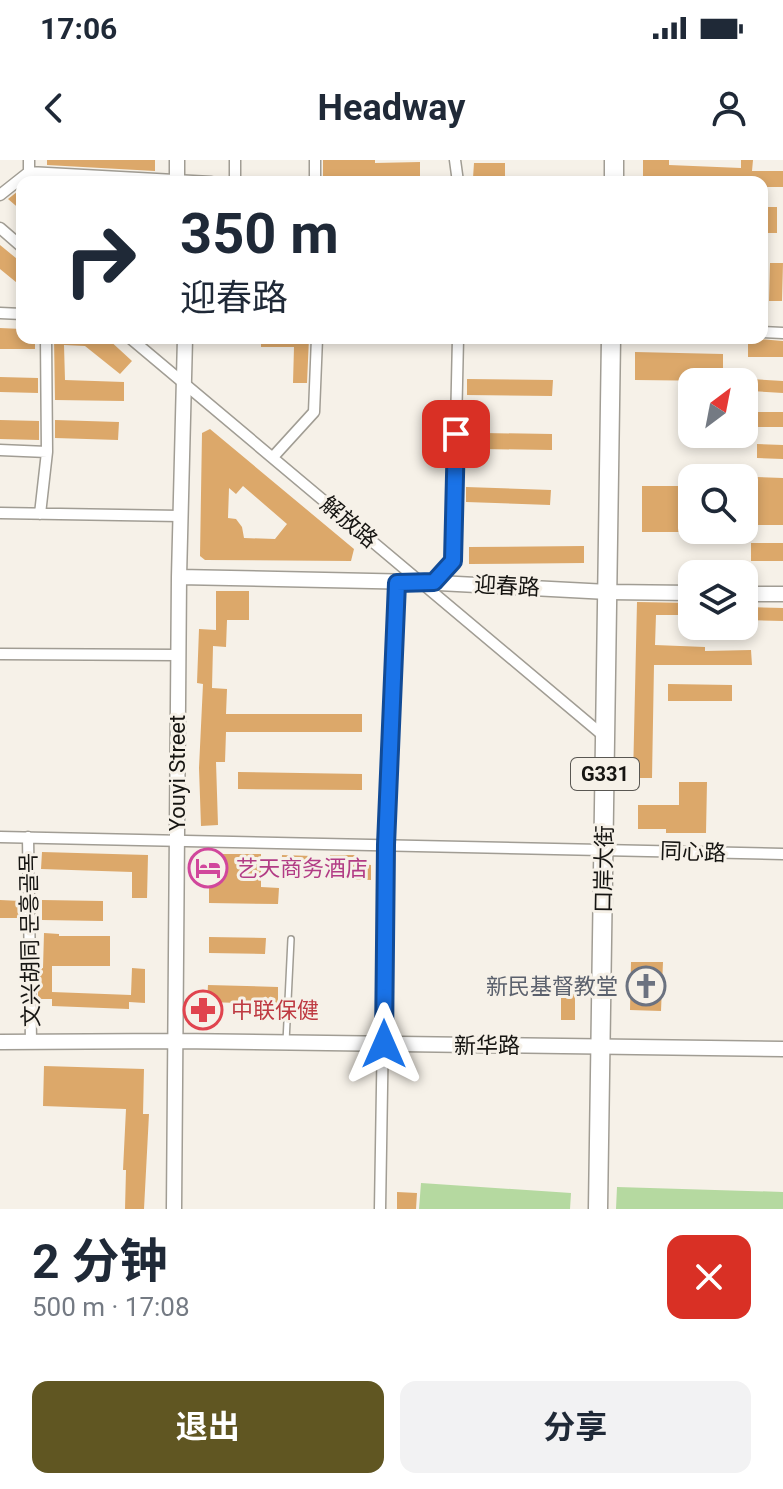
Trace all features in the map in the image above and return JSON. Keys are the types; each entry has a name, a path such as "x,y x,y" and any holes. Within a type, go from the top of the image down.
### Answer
{"highway":[{"name":"口岸大街","path":"598,1209 611,344"}],"street":[{"path":"29,160 29,172"},
{"path":"24,176 29,172 95,176"},
{"path":"0,195 16,182"},
{"path":"0,228 16,242"},
{"path":"40,514 47,452 46,344"},
{"name":"解放路","path":"137,344 426,582 605,737"},
{"name":"Youyi Street","path":"174,1209 178,655 185,344"},
{"path":"273,457 314,412 317,344"},
{"path":"426,582 453,561 458,344"},
{"path":"0,450 47,452"},
{"path":"0,513 180,516"},
{"name":"迎春路","path":"179,577 426,582 678,593"},
{"path":"380,1209 386,845 397,583"},
{"path":"758,594 783,594"},
{"path":"0,654 178,655"},
{"path":"0,837 177,843"},
{"name":"文兴胡同 문흥골목","path":"28,837 31,1042"},
{"name":"同心路","path":"177,843 783,854"},
{"name":"新华路","path":"0,1042 177,1041 783,1049"}],"lane":[{"path":"285,1043 291,939"}],"green space":[{"path":"421,1183 571,1193 570,1209 419,1209"},
{"path":"617,1187 783,1192 783,1209 616,1209"}],"building":[{"path":"47,160 155,160 155,171 47,165"},
{"path":"323,160 420,162 420,176 323,176"},
{"path":"643,160 669,160 669,165 741,168 741,160 753,160 752,171 783,171 783,187 768,187 768,176 643,176"},
{"path":"474,163 505,163 505,176 473,176"},
{"path":"16,193 16,206 8,199"},
{"path":"768,207 777,207 777,233 768,233"},
{"path":"0,245 16,258 16,282 0,269"},
{"path":"770,263 783,263 782,301 769,301"},
{"path":"0,328 16,329 16,344 35,344 35,349 0,349"},
{"path":"768,340 783,341 783,357 748,357 748,344 768,344"},
{"path":"54,344 114,344 132,361 120,374 85,346 64,345 65,380 124,382 124,401 55,400"},
{"path":"261,344 309,344 307,383 293,383 294,347 261,347"},
{"path":"635,352 723,354 723,368 678,368 678,380 635,380"},
{"path":"0,377 38,378 38,393 0,392"},
{"path":"467,379 553,380 552,396 467,395"},
{"path":"758,379 783,381 783,393 758,391"},
{"path":"758,412 783,412 783,427 758,427"},
{"path":"0,420 39,421 39,440 0,439"},
{"path":"55,420 119,422 118,440 55,438"},
{"path":"210,429 354,549 351,561 205,560 200,556 202,433","holes":["243,486 287,524 275,539 244,538 242,527 236,519 228,518 229,488 236,494"]},
{"path":"484,433 552,434 552,450 483,449"},
{"path":"758,444 783,445 783,459 757,458"},
{"path":"758,477 783,478 783,525 758,525"},
{"path":"642,486 678,486 678,532 642,532"},
{"path":"466,487 551,490 550,505 466,502"},
{"path":"783,543 783,561 751,560 751,544"},
{"path":"584,546 584,563 469,564 469,547"},
{"path":"216,591 249,591 249,620 227,620 226,647 213,646 212,688 227,689 226,714 362,714 362,732 226,732 225,762 216,762 218,825 201,826 199,768 203,684 197,683 199,629 216,630"},
{"path":"637,602 678,603 678,615 656,615 655,645 705,647 705,651 751,650 752,665 654,665 652,778 633,778"},
{"path":"758,607 783,608 783,621 758,620"},
{"path":"668,684 732,685 732,701 668,701"},
{"path":"238,772 362,774 362,790 238,789"},
{"path":"679,782 707,782 706,833 638,829 638,805 679,805"},
{"path":"42,852 148,855 147,898 132,898 132,872 41,869"},
{"path":"207,854 261,854 261,887 279,888 278,904 209,903 209,877 198,877 198,864 207,864"},
{"path":"282,855 312,856 311,877 281,876"},
{"path":"330,855 360,855 360,864 371,865 371,880 330,879"},
{"path":"0,900 21,901 21,918 0,918"},
{"path":"42,900 103,901 103,921 42,920"},
{"path":"44,933 110,936 110,966 52,966 52,992 131,995 132,968 145,969 145,1003 129,1002 129,1009 52,1006 52,999 38,999 38,968 43,968"},
{"path":"209,937 266,938 265,954 209,953"},
{"name":"新民基督教堂","path":"631,962 663,962 661,1011 630,1010"},
{"path":"561,981 575,981 575,1020 561,1020"},
{"path":"208,985 278,987 278,1004 207,1002"},
{"path":"44,1066 144,1069 143,1114 149,1114 144,1209 125,1209 126,1109 43,1106"},
{"path":"397,1192 417,1193 416,1209 397,1209"}],"place":[{"name":"艺天商务酒店","path":"208,868"},
{"name":"新民基督教堂","path":"646,986"},
{"name":"中联保健","path":"203,1010"}],"route":[{"path":"384,1044 386,845 397,583 434,582 453,561 456,434"}]}
